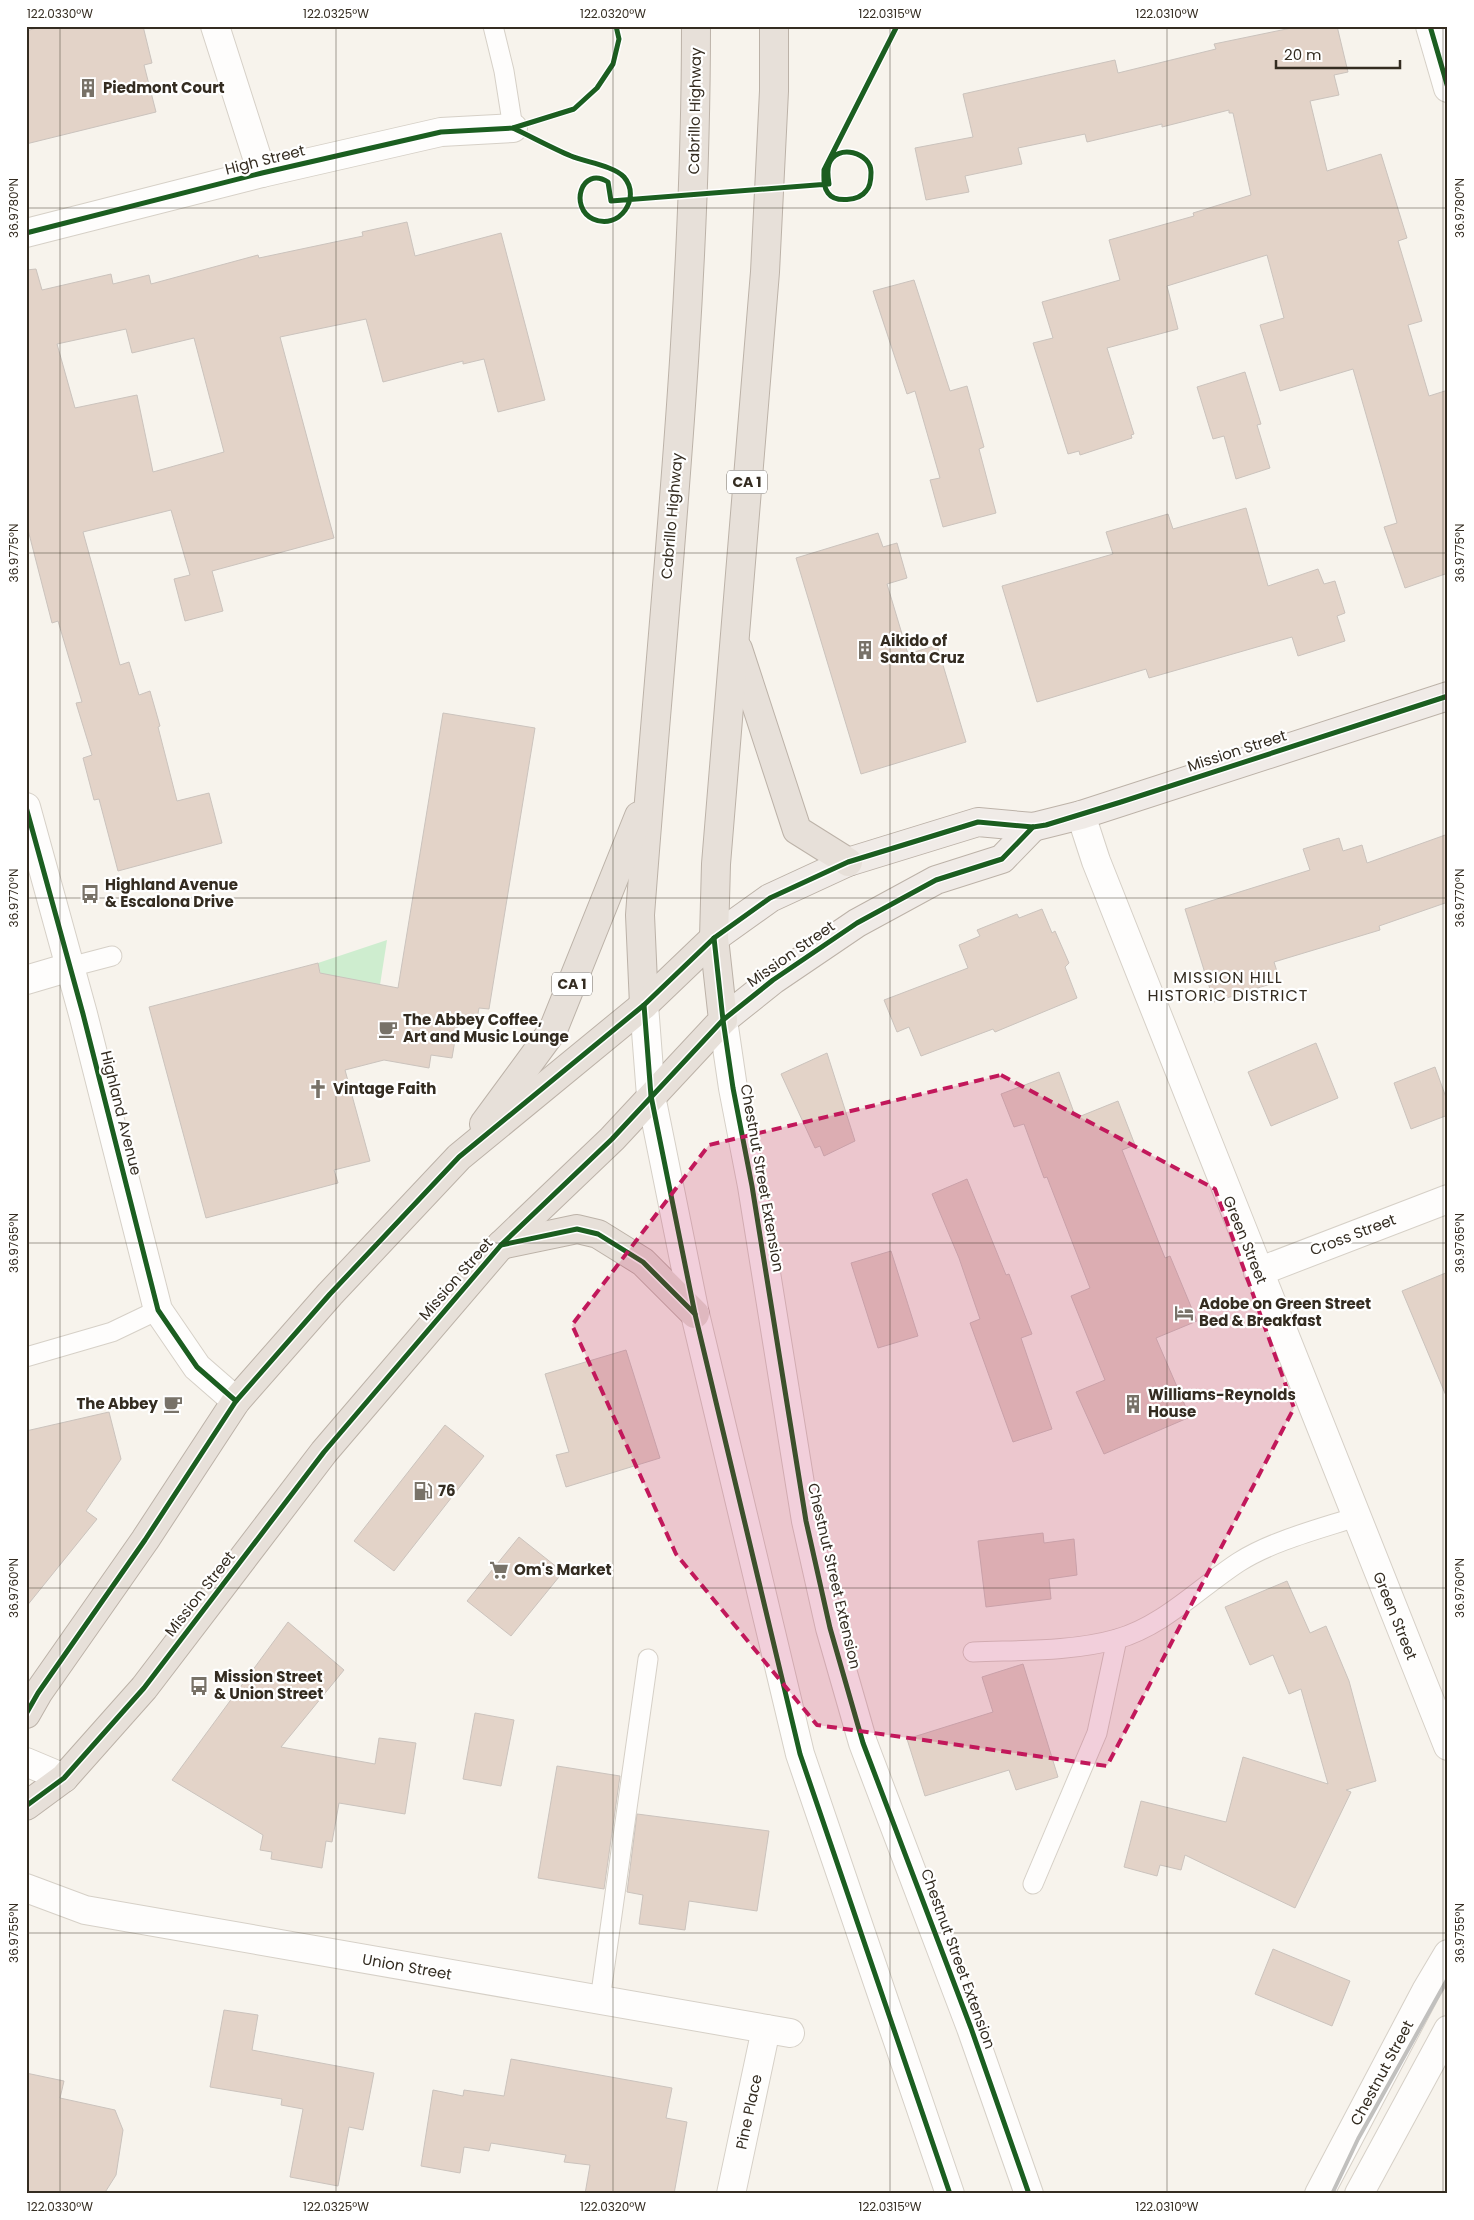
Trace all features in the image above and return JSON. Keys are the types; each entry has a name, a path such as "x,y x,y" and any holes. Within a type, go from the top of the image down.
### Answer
{"highway":[{"name":"Cabrillo Highway","path":"644,1005 640,915 686,326 695,136 696,26"},
{"name":"CA 1","path":"714,938 716,864 766,263 774,91 774,26"},
{"path":"734,638 797,830 848,862"},
{"name":"CA 1","path":"459,1157 553,1030 649,792"},
{"name":"Mission Street","path":"26,1714 38,1693 145,1540 236,1401 330,1294 459,1157 644,1005 714,938"},
{"name":"Chestnut Street Extension","path":"714,938 723,1020"},
{"name":"Mission Street","path":"26,1806 64,1778 144,1688 324,1452 501,1245 612,1139 723,1020"},
{"path":"501,1245 577,1229 598,1234 643,1262 695,1314"}],"main road":[{"name":"Mission Street","path":"714,938 770,898 848,862 978,822 1033,827 1081,815 1448,696"},
{"name":"Mission Street","path":"723,1020 773,980 857,923 936,880 1002,859 1033,827"}],"street":[{"path":"215,26 262,173"},
{"path":"1430,26 1448,88"},
{"name":"High Street","path":"26,233 262,173 441,132 513,128"},
{"name":"Highland Avenue","path":"26,807 70,967 158,1310 197,1368 236,1401"},
{"name":"Green Street","path":"1081,815 1096,861 1258,1272 1448,1746"},
{"path":"26,980 70,967"},
{"path":"644,1005 651,1096 695,1314 800,1754 950,2194"},
{"name":"Chestnut Street Extension","path":"723,1020 806,1521 830,1628 863,1743 971,2028 1029,2194"},
{"name":"Cross Street","path":"1258,1272 1448,1199"},
{"path":"26,1762 64,1778"},
{"name":"Union Street","path":"26,1888 85,1910 778,2031"},
{"name":"Chestnut Street","path":"1319,2194 1437,1996 1448,1954"},
{"path":"1359,2194 1448,2030"},
{"name":"Pine Place","path":"731,2194 778,2031"}],"lane":[{"path":"493,26 504,71 513,128"},
{"path":"70,967 112,956"},
{"path":"26,1357 112,1332 158,1310"},
{"path":"973,1652 1068,1647 1118,1639 1156,1621 1240,1561 1295,1536 1356,1517"},
{"path":"1033,1884 1097,1733 1118,1639"},
{"path":"600,2000 648,1659"}],"highlighted area":[{"path":"1001,1075 1215,1189 1294,1408 1107,1766 817,1725 676,1554 572,1325 709,1145"}],"green space":[{"path":"387,940 380,985 333,1022 318,963"}],"building":[{"name":"Piedmont Court","path":"44,26 143,26 152,63 144,65 156,112 26,144 26,31"},
{"path":"1301,26 1337,26 1348,72 1334,75 1339,95 1310,101 1327,171 1381,154 1407,238 1398,241 1422,321 1408,325 1429,396 1448,390 1448,573 1405,588 1384,527 1397,523 1353,369 1280,391 1260,325 1284,318 1267,255 1167,286 1178,329 1107,348 1134,434 1131,435 1132,438 1080,455 1079,451 1068,454 1033,343 1053,338 1042,302 1120,280 1109,240 1194,216 1193,213 1251,195 1233,113 1229,113 1229,110 1162,127 1162,124 1087,142 1085,134 1018,148 1022,164 965,176 969,192 926,200 915,148 973,137 963,94 1115,60 1118,73 1216,49 1214,44"},
{"path":"407,222 415,256 501,233 545,400 498,412 484,359 463,364 463,361 383,382 366,319 280,337 334,538 212,571 223,611 185,621 174,579 190,575 171,510 83,532 120,665 129,662 139,695 150,691 177,801 209,793 222,843 118,871 99,799 94,800 83,758 92,755 76,703 82,702 58,621 52,623 26,522 26,270 36,269 42,290 111,274 113,284 149,275 151,284 258,255 259,258 363,236 362,232","holes":["126,329 132,353 194,338 224,452 153,472 137,395 75,408 57,344"]},
{"path":"914,280 950,391 967,386 984,447 979,449 996,513 943,527 930,480 940,478 915,391 907,394 873,291"},
{"path":"1245,372 1261,424 1257,425 1270,468 1236,479 1224,436 1213,439 1197,387"},
{"path":"1246,508 1268,586 1318,569 1324,584 1335,581 1345,613 1337,616 1345,641 1298,656 1292,637 1149,678 1146,669 1037,702 1002,586 1113,554 1106,532 1168,514 1173,529"},
{"name":"Aikido of Santa Cruz","path":"878,533 883,547 897,543 907,578 887,584 908,654 937,645 966,742 861,774 796,558"},
{"path":"443,713 535,728 489,1009 479,1008 476,1025 458,1022 452,1058 431,1055 429,1068 384,1060 345,1070 370,1161 334,1170 338,1183 206,1218 149,1007 318,963 320,973 398,988"},
{"path":"1448,834 1448,902 1379,926 1380,930 1274,962 1280,981 1214,1002 1185,909 1310,870 1303,849 1339,838 1343,851 1362,845 1367,863"},
{"path":"1042,909 1052,933 1055,931 1069,963 1065,967 1077,998 995,1032 993,1029 921,1056 909,1027 897,1032 884,1000 968,968 959,945 980,936 977,930 1017,914 1019,918"},
{"path":"1316,1043 1338,1098 1271,1126 1248,1072"},
{"path":"827,1053 855,1141 824,1156 820,1146 815,1148 781,1074"},
{"path":"1435,1067 1448,1103 1448,1115 1411,1129 1394,1083"},
{"path":"1059,1072 1076,1118 1118,1101 1135,1145 1122,1150 1165,1258 1170,1256 1197,1321 1156,1338 1190,1417 1104,1454 1076,1392 1105,1380 1071,1296 1090,1288 1047,1177 1044,1178 1024,1124 1014,1127 1001,1094"},
{"path":"967,1179 1006,1275 1009,1274 1032,1334 1021,1338 1052,1429 1013,1442 970,1323 980,1319 959,1258 932,1194"},
{"path":"891,1251 918,1336 878,1348 851,1263"},
{"path":"1448,1272 1448,1398 1447,1398 1402,1291"},
{"path":"626,1350 660,1458 566,1487 556,1455 569,1452 545,1374"},
{"path":"109,1412 121,1459 86,1511 97,1519 26,1607 26,1431"},
{"path":"445,1425 484,1456 394,1571 354,1541"},
{"path":"1043,1533 1044,1543 1074,1539 1077,1575 1049,1579 1051,1599 986,1607 978,1541"},
{"path":"519,1537 563,1572 511,1636 467,1601"},
{"path":"1287,1581 1310,1633 1326,1626 1349,1681 1376,1781 1346,1790 1351,1792 1295,1908 1185,1855 1181,1870 1160,1865 1157,1876 1124,1867 1141,1801 1226,1822 1243,1757 1328,1784 1301,1689 1289,1694 1273,1655 1250,1665 1225,1607"},
{"path":"288,1622 344,1670 281,1747 375,1764 379,1738 416,1743 405,1814 339,1803 332,1842 326,1841 322,1868 271,1859 272,1852 260,1850 263,1835 172,1780"},
{"path":"1023,1664 1058,1777 1016,1790 1009,1770 925,1796 907,1739 993,1712 982,1677"},
{"path":"475,1713 514,1720 501,1786 463,1779"},
{"path":"557,1766 620,1776 604,1889 538,1878"},
{"path":"637,1814 769,1831 757,1911 689,1901 685,1930 639,1924 643,1895 627,1892"},
{"path":"1273,1949 1350,1981 1332,2026 1255,1994"},
{"path":"224,2010 258,2015 252,2050 374,2073 363,2130 349,2127 338,2186 290,2177 303,2109 281,2105 282,2099 210,2087"},
{"path":"511,2059 672,2088 666,2118 687,2122 674,2194 585,2194 590,2165 564,2162 566,2155 491,2143 489,2151 464,2147 460,2173 421,2166 433,2090 463,2096 464,2090 504,2096"},
{"path":"26,2073 64,2081 60,2098 115,2110 123,2130 116,2175 104,2194 26,2194"}],"railway":[{"path":"1332,2194 1358,2139 1448,1978"}],"cycle path":[{"path":"26,233 262,173 441,132 513,128 574,109 597,88 613,64 619,39 616,26"},
{"path":"513,128 564,153 607,167 624,177 629,185 630,194 629,203 619,217 603,222 593,219 586,214 581,206 581,190 585,183 591,179 599,178 608,182 611,201 829,184 829,164 833,157 846,152 860,155 870,166 870,182 867,189 863,194 853,199 847,200 831,196 826,190 825,185 824,182 824,170 897,26"},
{"path":"1430,26 1448,88"},
{"path":"26,1714 38,1693 145,1540 236,1401 330,1294 459,1157 644,1005 714,938 770,898 848,862 978,822 1033,827 1046,825 1448,696"},
{"path":"26,807 83,1014 158,1310 197,1367 236,1401"},
{"path":"26,1806 64,1778 144,1688 324,1452 501,1245 612,1139 723,1020 773,980 857,923 936,880 1002,859 1033,827"},
{"path":"714,938 733,1088 752,1186 806,1521 830,1628 863,1743 971,2028 1029,2194"},
{"path":"644,1005 651,1096 695,1314 800,1754 950,2194"},
{"path":"501,1245 577,1229 598,1234 643,1262 695,1314"}],"place":[{"name":"Piedmont Court","path":"88,88"},
{"name":"Aikido of Santa Cruz","path":"865,650"},
{"name":"Highland Avenue & Escalona Drive","path":"90,894"},
{"name":"The Abbey Coffee, Art and Music Lounge","path":"388,1029"},
{"name":"Vintage Faith","path":"318,1089"},
{"name":"Adobe on Green Street Bed & Breakfast","path":"1184,1313"},
{"name":"The Abbey","path":"173,1404"},
{"name":"Williams-Reynolds House","path":"1133,1404"},
{"name":"76","path":"423,1491"},
{"name":"Om's Market","path":"499,1570"},
{"name":"Mission Street & Union Street","path":"199,1686"}],"district":[{"name":"MISSION HILL HISTORIC DISTRICT","path":"1228,986"}]}
